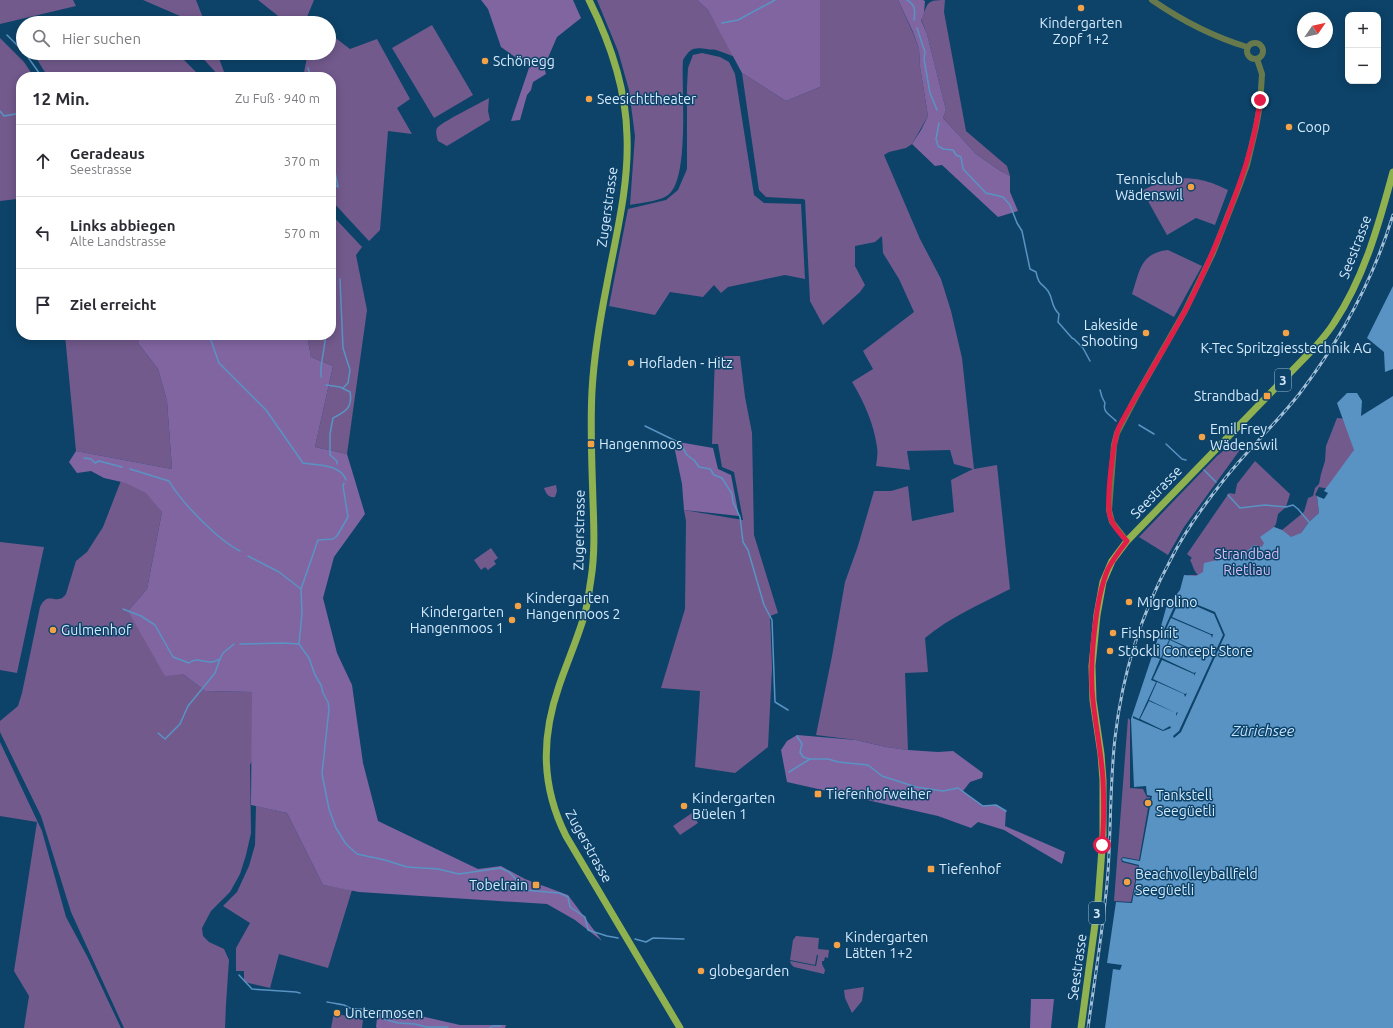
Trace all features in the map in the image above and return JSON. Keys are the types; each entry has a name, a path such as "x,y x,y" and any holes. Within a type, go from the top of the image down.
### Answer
{"main road":[{"name":"Zugerstrasse","path":"589,0 611,51 622,94 627,136 626,175 620,222 601,314 594,368 591,427 594,536 592,573 585,613 558,688 548,724 546,766 553,806 566,836 680,1028"},
{"name":"Seestrasse","path":"1081,1028 1098,902 1103,835 1103,780 1101,754 1093,700 1092,666 1097,615 1103,582 1112,561 1127,541 1317,345 1334,324 1345,306 1365,262 1381,217 1393,172"}],"street":[{"path":"1152,0 1179,17 1201,28 1247,47"},
{"path":"1252,43 1257,43 1263,50 1262,55 1257,59 1253,59 1248,56 1246,52 1247,47 1252,43"},
{"path":"1127,541 1112,522 1109,510 1114,445 1117,433 1185,310 1213,253 1239,187 1247,164 1260,105 1262,74 1257,59"}],"green space":[{"path":"0,0 73,0 76,6 34,16 16,16 16,20 0,24"},
{"path":"143,0 196,0 202,16 180,16"},
{"path":"258,0 314,0 307,16 278,16"},
{"path":"597,0 697,0 708,10 735,57 715,50 696,48 690,51 683,60 682,153 675,186 668,195 661,199 630,205 635,136 629,90 618,51"},
{"path":"820,0 898,0 913,33 919,49 920,67 928,116 912,144 906,148 889,152 884,155 920,239 941,279 951,311 962,358 974,469 997,465 1010,589 955,617 925,638 928,672 905,673 908,750 886,747 856,740 816,735 845,582 858,546 874,491 891,491 908,486 912,521 954,512 951,480 973,469 954,464 950,450 907,451 910,470 876,466 877,449 874,430 861,397 852,382 873,369 863,351 914,312 899,279 883,253 882,236 875,242 855,246 855,266 865,285 860,292 823,325 810,301 805,200 766,197 759,190 742,73 786,101 820,87"},
{"path":"945,0 944,12 966,131 1007,166 1010,176 976,154 943,118 946,110 927,34 921,19 930,2"},
{"path":"432,25 473,95 434,118 392,48"},
{"path":"0,38 16,54 16,60 22,60 31,72 16,72 16,199 0,201"},
{"path":"336,38 350,49 377,39 410,99 397,108 412,134 388,131 380,230 369,241 336,205 336,72 304,72 307,60 336,60"},
{"path":"702,53 720,57 729,62 735,74 754,195 764,203 801,204 805,279 785,275 728,287 721,293 714,285 703,297 670,292 655,315 609,306 628,209 666,200 678,190 687,169 688,68 693,55"},
{"path":"37,60 184,60 196,72 45,72"},
{"path":"204,60 220,60 224,72 215,72"},
{"path":"489,98 488,111 490,120 447,146 438,141 436,131 440,125"},
{"path":"1168,178 1199,180 1212,183 1228,190 1215,225 1196,218 1167,235 1144,194 1137,193"},
{"path":"336,219 362,247 356,255 367,310 347,454 315,447 333,366 311,357 308,340 336,340"},
{"path":"1168,250 1202,266 1174,317 1132,294 1142,264 1146,259 1159,252"},
{"path":"65,340 138,340 138,343 158,369 167,401 172,469 76,451"},
{"path":"715,356 740,356 745,397 752,433 754,535 778,613 770,616 772,668 768,747 735,773 695,767 700,691 661,688 685,609 686,521 684,510 743,520 734,472 722,467 718,444 712,444"},
{"name":"Strandbad Rietliau","path":"1337,418 1348,419 1360,444 1329,489 1319,487 1315,495 1317,496 1319,513 1309,522 1301,533 1278,605 1187,575 1198,575 1190,560 1192,558 1187,554 1229,493 1235,494 1237,484 1255,461 1290,494 1286,507 1278,514 1274,527 1282,530 1304,512 1308,498 1313,496 1315,488 1319,484 1325,461 1326,446"},
{"path":"1233,443 1242,447 1184,527 1168,555 1139,537 1217,456"},
{"path":"122,478 146,488 162,512 147,589 128,611 183,674 205,691 252,692 257,751 250,765 251,833 240,874 230,892 211,911 202,928 203,936 209,942 224,949 229,960 225,1028 124,1028 71,912 41,816 0,732 0,721 18,706 40,607 46,599 63,598 66,594 76,561 87,552 103,527"},
{"path":"556,485 557,491 555,497 549,496 544,488"},
{"path":"0,542 44,547 17,673 0,670"},
{"path":"491,548 498,558 494,561 496,564 488,570 485,567 481,570 474,560"},
{"path":"1128,718 1130,720 1130,788 1143,789 1147,797 1150,797 1139,860 1123,857 1121,859 1122,862 1138,866 1131,902 1114,901"},
{"path":"0,742 42,831 66,917 88,958 121,1028 24,1028 29,996 14,971 37,822 0,816"},
{"path":"256,806 287,813 323,885 352,890 328,968 279,954 270,988 244,982 244,971 236,971 236,948 250,923 223,906 237,892 249,866 255,845"},
{"path":"692,813 698,823 680,835 673,826"},
{"path":"796,936 819,938 818,949 829,950 828,958 825,957 824,961 822,961 825,970 824,974 794,967 791,964 790,961 816,966 818,956 817,954 815,965 790,960 793,940"},
{"path":"864,987 862,1001 852,1013 845,998 844,990"},
{"path":"334,1013 363,1020 362,1028 331,1028"}],"shaded area":[{"path":"481,0 573,0 581,18 557,37 544,67 546,74 533,82 531,90 527,95 520,120 511,121 530,65 522,62 501,47 488,9"},
{"path":"697,0 820,0 820,87 786,101 742,73 708,10"},
{"path":"898,0 925,1 924,13 921,20 927,34 946,110 943,118 976,154 1010,176 1010,192 1018,211 998,217 942,165 935,166 912,144 928,116 920,67 919,49"},
{"path":"138,340 308,340 311,357 333,366 315,447 347,454 365,514 334,557 323,598 337,653 352,685 363,763 378,821 478,869 501,866 525,879 568,895 602,941 575,920 547,904 359,892 323,885 287,813 251,805 252,692 205,691 183,674 165,676 128,611 147,589 162,512 146,493 126,483 104,478 91,471 77,473 69,462 76,451 172,469 167,401 158,369 138,343"},
{"path":"673,441 713,448 718,469 731,475 739,516 684,510 682,484"},
{"path":"797,735 856,740 886,747 908,750 938,752 953,751 983,773 982,778 970,782 963,791 983,806 996,805 1006,811 1005,826 1065,852 1062,864 1004,830 978,822 971,828 938,816 787,782 781,750 787,741"},
{"path":"1031,999 1054,999 1051,1028 1030,1028"},
{"path":"378,1010 403,1012 460,1025 506,1025 505,1028 377,1028"}],"water":[{"path":"1393,286 1393,369 1385,372 1384,352 1367,338"},
{"name":"Zürichsee","path":"1347,393 1357,393 1362,401 1361,416 1393,396 1393,1028 1105,1028 1113,969 1120,970 1122,965 1107,963 1116,902 1132,903 1139,865 1123,861 1122,859 1140,861 1152,796 1147,795 1146,786 1134,787 1131,719 1157,641 1166,608 1180,590 1184,575 1196,576 1203,572 1204,563 1244,554 1254,545 1262,547 1264,543 1260,537 1274,527 1282,530 1291,537 1301,533 1309,522 1319,513 1317,496 1324,499 1328,493 1324,491 1354,450 1337,403"}],"pier":[{"path":"1174,595 1215,612 1225,635 1181,732 1174,738 1173,736 1179,731 1223,635 1214,614 1180,599 1172,617 1213,634 1212,638 1211,635 1171,618 1163,636 1203,654 1205,653 1203,657 1202,655 1170,640 1162,658 1194,673 1196,672 1194,676 1194,674 1162,660 1153,679 1185,694 1187,693 1185,697 1184,694 1157,682 1149,700 1176,713 1149,701 1140,719 1163,730 1170,726 1171,728 1163,731 1133,718 1133,716 1139,719 1156,682 1151,680 1160,659 1151,655 1151,653 1161,658 1169,640 1161,636 1178,598 1173,596"}],"waterway":[{"path":"722,23 738,20 775,0"},
{"path":"907,0 912,4 915,11 914,20"},
{"path":"917,28 925,52 924,59 930,93 937,110"},
{"path":"7,35 16,44"},
{"path":"30,60 38,72"},
{"path":"308,68 309,72"},
{"path":"0,111 4,116 16,114"},
{"path":"939,123 936,139 938,146 943,149 953,150 956,155 961,157 963,169 986,193 1003,197 1010,205 1022,231 1030,269 1036,272 1039,282 1050,294 1054,308 1059,314 1058,322 1083,348 1090,361"},
{"path":"336,177 338,187"},
{"path":"340,279 343,348 350,370 348,383 343,388"},
{"path":"211,340 219,363 266,410 303,463 334,468 339,471 346,480"},
{"path":"321,377 325,340"},
{"path":"326,385 340,387 350,392 351,397 347,409 333,418 330,434 330,455 337,461 337,464"},
{"path":"1100,390 1105,403 1104,406 1106,412 1116,421"},
{"path":"1139,425 1154,434"},
{"path":"645,426 680,443 687,455 694,460 699,467 710,469 714,475 722,478 732,494 733,502 740,517 743,542 748,550 764,605 772,620 775,702 788,710"},
{"path":"1166,444 1182,459 1186,460"},
{"path":"84,458 91,459 95,463 99,461 122,467"},
{"path":"130,469 169,481 182,499 211,530 231,546 240,551"},
{"path":"1204,470 1216,482"},
{"path":"344,483 343,486 348,517 337,536 333,539 318,540 301,589 302,613 299,644 309,658 315,675 328,702 329,709 322,774 329,809 336,828 346,844 357,854 385,860 407,867 438,869 459,874 500,868 509,872 524,890 559,893 568,897 570,907 585,917 588,930 618,938"},
{"path":"1228,495 1240,508 1265,505 1286,507 1293,505 1309,522"},
{"path":"248,556 279,572 301,589"},
{"path":"123,609 141,616 155,625 173,657 189,663 195,660 211,662 220,659 223,653 234,644"},
{"path":"240,644 299,644"},
{"path":"158,733 165,739 180,724 188,706 215,673 220,659"},
{"path":"797,736 802,744 800,752 803,757 868,765 882,776 916,787 943,791 958,788 983,806 996,805 1006,811"},
{"path":"789,772 810,759"},
{"path":"635,939 646,942 653,938 684,939"},
{"path":"239,975 252,989 300,993"},
{"path":"327,1002 344,1005 353,1009 372,1011"},
{"path":"377,1013 384,1019 398,1023 415,1024 426,1027 448,1027"},
{"path":"490,1028 493,1026 501,1026"}],"railway":[{"path":"1088,1028 1106,892 1112,771 1118,715 1122,692 1134,646 1142,623 1160,580 1182,538 1195,518 1232,470 1300,393 1329,352 1366,286 1393,215"}],"place":[{"name":"Kindergarten Zopf 1+2","path":"1081,8"},
{"name":"Schönegg","path":"485,61"},
{"name":"Seesichttheater","path":"589,99"},
{"name":"Coop","path":"1289,127"},
{"name":"Tennisclub Wädenswil","path":"1191,187"},
{"name":"Lakeside Shooting","path":"1146,333"},
{"name":"K-Tec Spritzgiesstechnik AG","path":"1286,333"},
{"name":"Hofladen - Hitz","path":"631,363"},
{"name":"Strandbad","path":"1267,396"},
{"name":"Emil Frey Wädenswil","path":"1202,437"},
{"name":"Hangenmoos","path":"591,444"},
{"name":"Migrolino","path":"1129,602"},
{"name":"Kindergarten Hangenmoos 2","path":"518,606"},
{"name":"Kindergarten Hangenmoos 1","path":"512,620"},
{"name":"Gulmenhof","path":"53,630"},
{"name":"Fishspirit","path":"1113,633"},
{"name":"Stöckli Concept Store","path":"1110,651"},
{"name":"Tiefenhofweiher","path":"818,794"},
{"name":"Tankstell Seegüetli","path":"1148,803"},
{"name":"Kindergarten Büelen 1","path":"684,806"},
{"name":"Tiefenhof","path":"931,869"},
{"name":"Beachvolleyballfeld Seegüetli","path":"1127,882"},
{"name":"Tobelrain","path":"536,885"},
{"name":"Kindergarten Lätten 1+2","path":"837,945"},
{"name":"globegarden","path":"701,971"},
{"name":"Untermosen","path":"337,1013"}],"route":[{"path":"1102,845 1103,780 1101,754 1093,700 1092,666 1097,615 1103,582 1112,561 1127,541 1112,522 1109,510 1114,445 1119,427 1185,310 1213,253 1247,164 1256,127 1260,100"}]}
